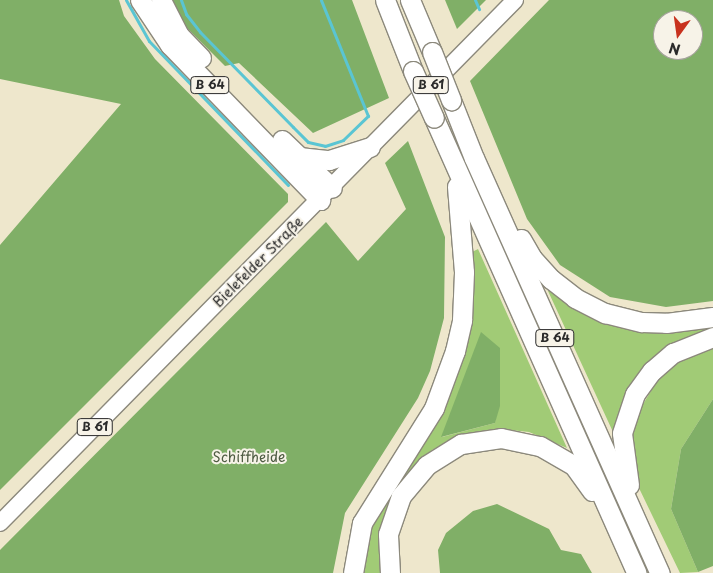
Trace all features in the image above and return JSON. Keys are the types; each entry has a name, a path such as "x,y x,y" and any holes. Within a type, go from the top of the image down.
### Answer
{"highway":[{"name":"B 64","path":"140,0 170,45 326,194"},
{"path":"161,0 178,34 299,157 326,194"},
{"path":"380,0 399,34"},
{"name":"B 64","path":"385,0 413,71 453,162 636,569"},
{"name":"B 64","path":"410,0 474,158 657,566"},
{"name":"B 61","path":"299,157 329,160 370,147"},
{"path":"474,158 532,258 575,298 605,313 642,322 713,317"},
{"path":"353,573 362,522 434,408 455,351 462,320 464,272 463,237 453,162"},
{"path":"636,518 622,448 629,406 643,382 662,361 685,346 713,337"},
{"path":"390,573 388,534 405,490 417,474 437,456 474,441 514,439 552,451 574,466 615,522"}],"main road":[{"name":"Bielefelder Straße","path":"0,522 326,194 515,0"}],"green space":[{"path":"0,0 119,0 124,16 155,59 288,194 288,202 0,490 0,245 121,104 0,79"},
{"path":"171,0 352,0 389,98 313,133 239,63 225,66 186,27"},
{"path":"445,0 486,0 457,29"},
{"path":"549,0 713,0 713,301 666,307 610,297 560,265 527,219 470,81"},
{"name":"Schiffheide","path":"408,141 445,237 444,318 430,371 418,398 345,513 333,573 0,573 0,550 326,222 358,261 406,209 385,163"},
{"path":"478,249 567,448 529,432 501,429 471,433 432,450 404,478 388,505 381,533 381,573 357,573 370,525 421,446 472,274 472,252","holes":["500,348 495,423 442,437"]},
{"path":"552,289 572,304 713,326 713,330 677,344 616,432 613,432 548,291"},
{"path":"481,332 500,348 500,406 495,423 441,437"},
{"path":"713,347 713,399 681,449 671,509 698,572 680,573 638,486 631,448 634,419 660,376 679,360"},
{"path":"713,399 713,566 698,572 671,509 681,449"},
{"path":"497,504 549,529 561,550 581,554 592,573 440,573 438,550 446,533 473,511"}],"waterway":[{"path":"126,0 149,41 288,185"},
{"path":"181,0 186,14 200,32 293,127 308,142 325,146 343,140 368,116 321,0"},
{"path":"475,0 479,9"}]}
